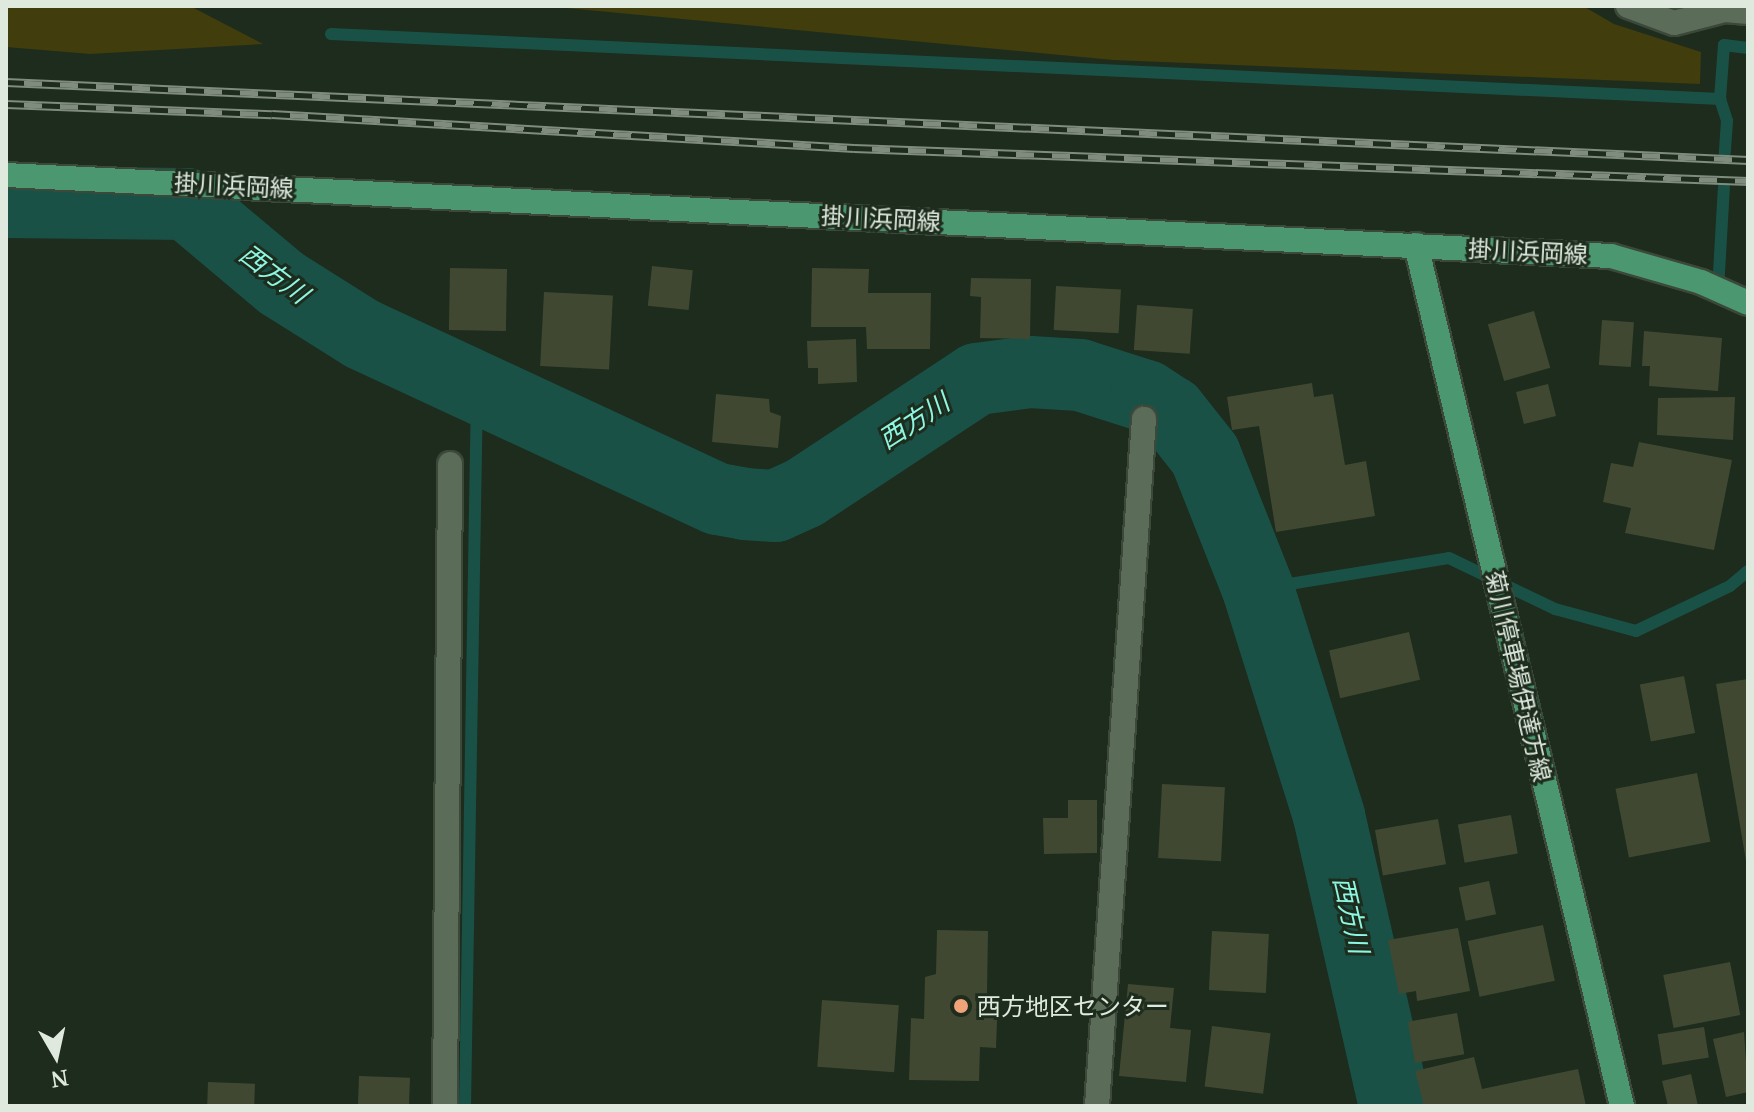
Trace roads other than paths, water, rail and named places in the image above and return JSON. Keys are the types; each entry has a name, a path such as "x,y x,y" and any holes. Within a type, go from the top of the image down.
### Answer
{"main road":[{"name":"掛川浜岡線","path":"6,175 1611,256 1701,282 1748,303"},
{"name":"菊川停車場伊達方線","path":"1416,245 1622,1106"}],"street":[{"path":"1628,6 1674,23 1725,10 1748,12"},
{"path":"1097,1106 1144,419"},
{"path":"445,1106 450,464"}],"waterway":[{"path":"331,34 1720,99 1724,45 1748,48"},
{"path":"1720,99 1727,121 1725,153"},
{"path":"1718,290 1724,187"},
{"name":"西方川","path":"6,202 187,204 281,283 362,334 718,499 745,504 775,506 804,493 977,379 1030,372 1080,375 1146,396 1171,412 1205,455 1258,589 1329,816 1395,1106"},
{"path":"465,1106 477,389"},
{"path":"1258,589 1449,558 1555,609 1636,631 1730,586 1748,571"}],"railway":[{"path":"6,82 1748,160"},
{"path":"6,104 272,114 854,148 1748,181"}],"place":[{"name":"西方地区センター","path":"961,1006"}]}
